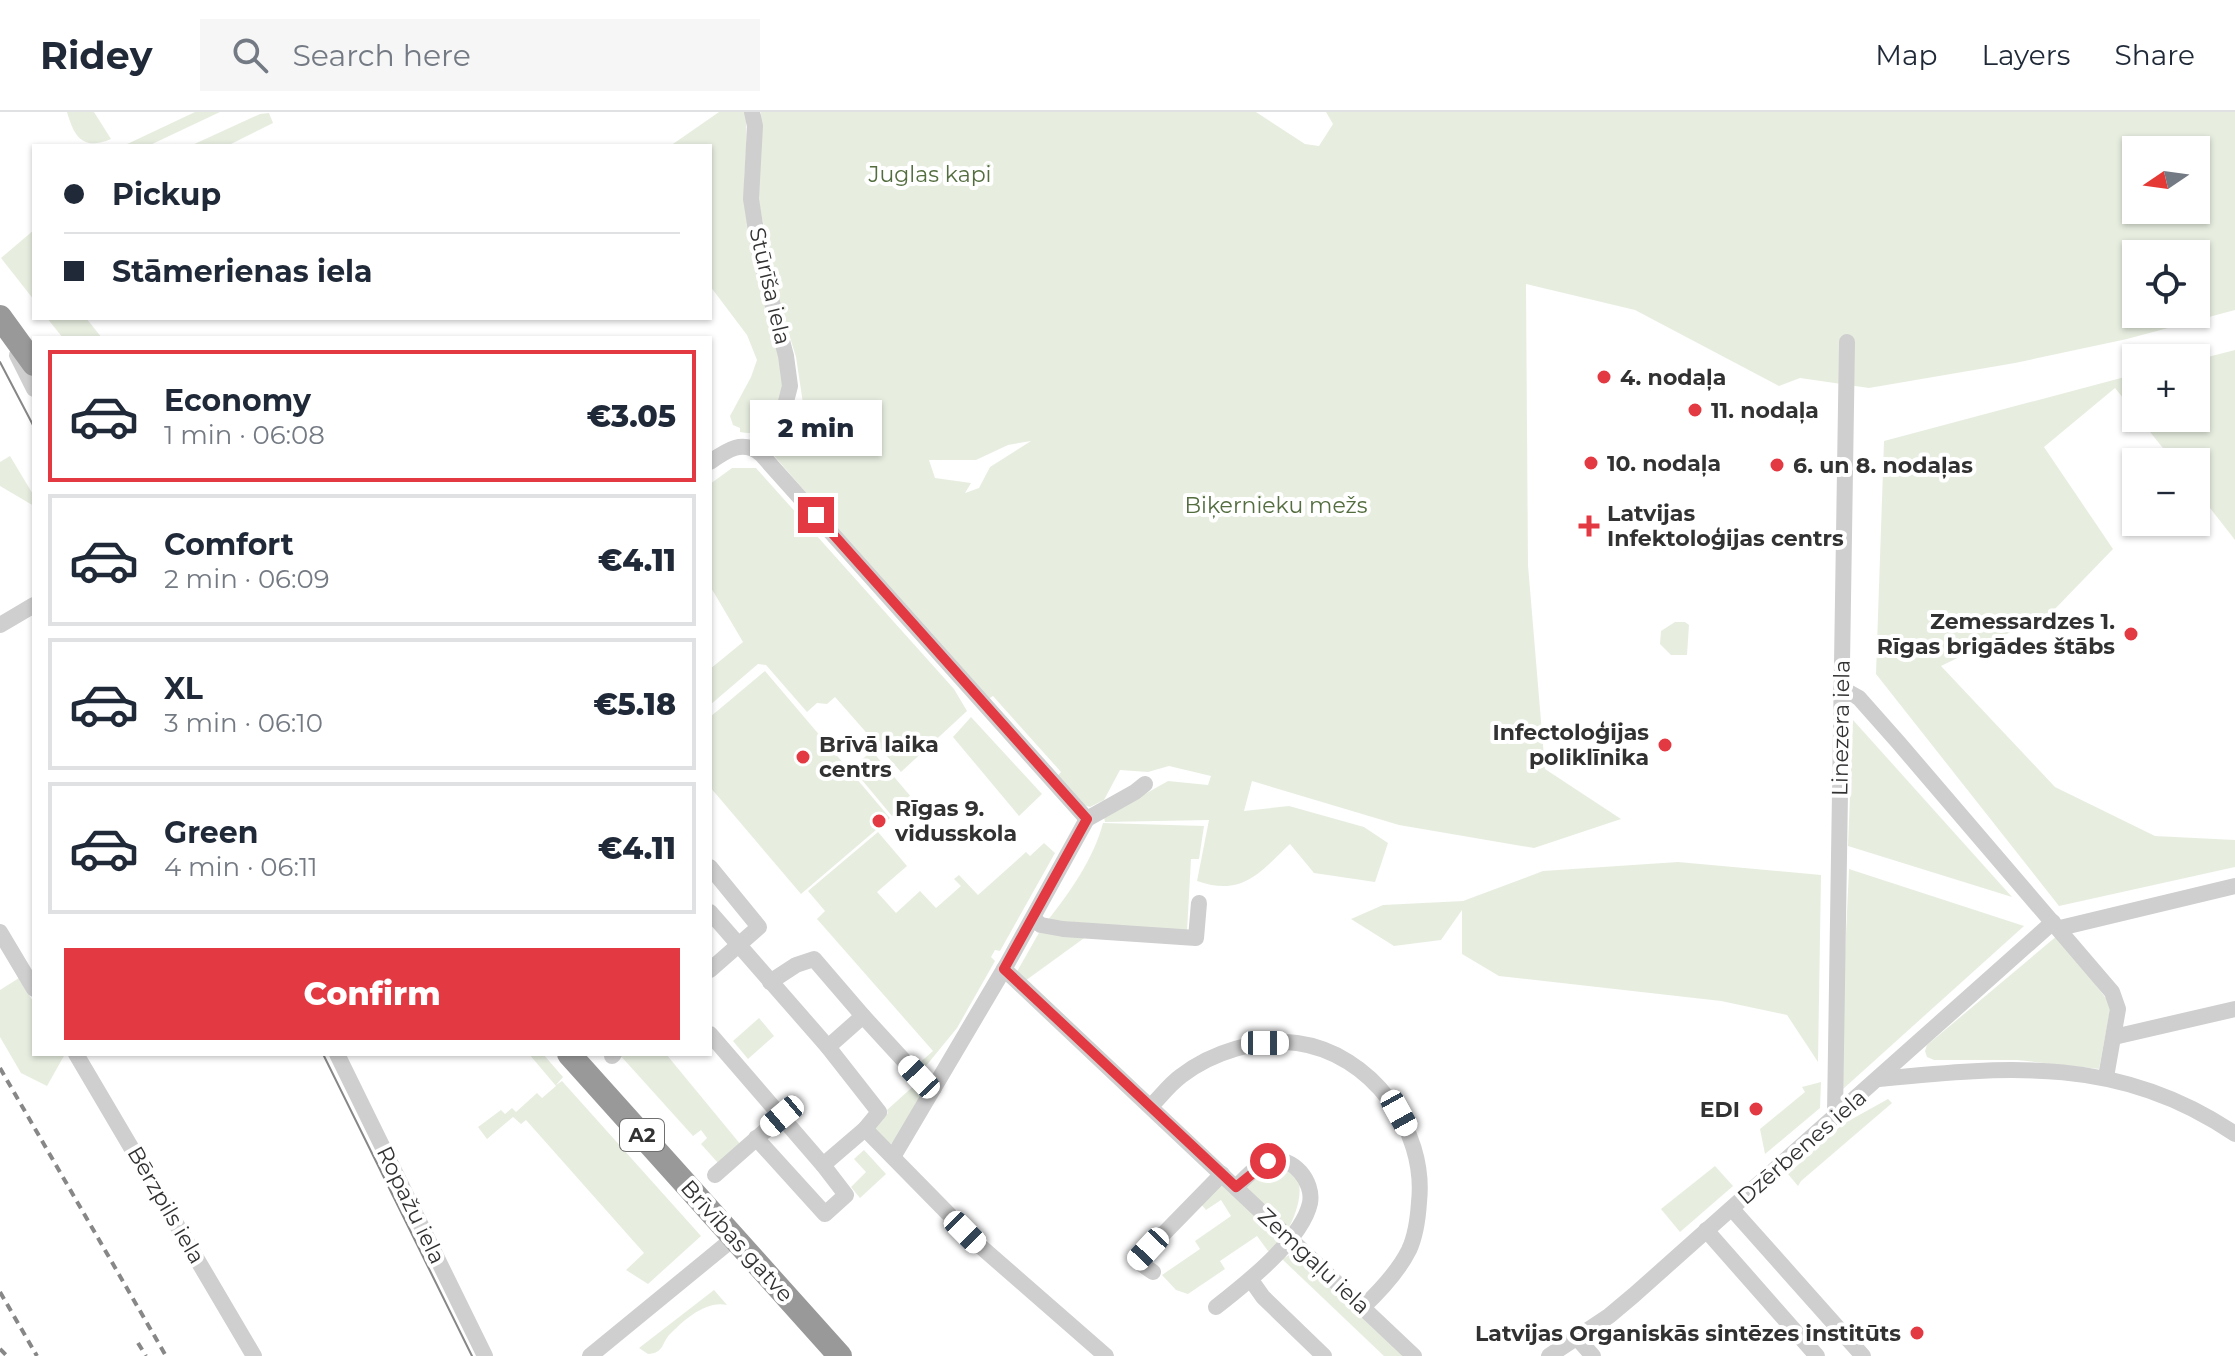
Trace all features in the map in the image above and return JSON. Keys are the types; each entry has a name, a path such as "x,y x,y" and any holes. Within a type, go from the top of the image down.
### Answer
{"highway":[{"path":"0,319 32,361"},
{"name":"Brīvības gatve","path":"571,1056 840,1356"}],"street":[{"name":"Stūrīša iela","path":"752,112 755,126 751,199 760,256 786,356 790,386 782,417 754,448"},
{"path":"0,319 32,385"},
{"name":"Linezera iela","path":"1835,1114 1847,342"},
{"path":"712,461 740,446 754,448 771,464 1087,819"},
{"path":"0,625 32,606"},
{"path":"1841,688 1859,698 2112,992 2118,1009 2106,1077"},
{"path":"893,1157 1033,919 1087,819 1145,784"},
{"path":"712,869 759,927 712,968"},
{"path":"1879,1079 2056,925 2235,886"},
{"path":"1033,919 1041,925 1063,929 1196,938 1199,903"},
{"path":"712,914 828,1047 879,1112 865,1129 823,1165"},
{"path":"0,932 32,986"},
{"path":"770,982 796,965 814,959 919,1077 934,1088"},
{"name":"Zemgaļu iela","path":"1004,969 1414,1356"},
{"path":"2114,1037 2235,1009"},
{"path":"828,1047 863,1016"},
{"path":"712,1036 846,1195 825,1214 756,1138"},
{"path":"1151,1106 1182,1075 1212,1057 1265,1043 1298,1043 1330,1053 1381,1090 1410,1132 1419,1161 1421,1185 1417,1223 1410,1247 1394,1275 1363,1307"},
{"name":"Bērzpils iela","path":"77,1056 254,1356"},
{"name":"Ropažu iela","path":"338,1056 485,1356"},
{"name":"Dzērbenes iela","path":"1549,1356 1618,1309 1835,1114 1879,1079 2013,1068 2106,1077 2185,1105 2235,1134"},
{"path":"715,1175 782,1116"},
{"path":"865,1129 980,1246 1106,1356"},
{"path":"1216,1307 1251,1280 1291,1238 1310,1203 1309,1187 1302,1174 1291,1164 1281,1161 1268,1161 1236,1187"},
{"path":"1153,1272 1137,1261 1222,1174"},
{"path":"1732,1209 1863,1356"},
{"path":"1706,1230 1817,1356"},
{"path":"590,1356 734,1238"},
{"path":"1251,1280 1263,1297 1324,1356"},
{"path":"1577,1338 1593,1356"}],"green space":[{"path":"67,112 94,112 111,139 93,143 81,139"},
{"path":"195,112 220,112 152,144 127,144"},
{"path":"719,112 745,112 746,216 782,371 781,394 775,415 770,424 752,433 740,432 730,416 757,360 747,335 712,289 712,144 673,144"},
{"name":"Biķernieku mežs","path":"761,112 1256,112 1305,144 1319,146 1333,124 1326,112 2235,112 2235,310 2210,317 2210,240 2122,240 2122,328 2168,328 2127,339 2015,363 1869,388 1800,378 1779,386 1635,310 1526,284 1528,565 1545,769 1621,819 1534,848 1399,825 1252,781 1244,811 1289,806 1364,827 1388,843 1375,882 1314,873 1290,844 1249,879 1227,886 1213,885 1197,881 1209,820 1105,822 1104,817 1168,781 1208,785 1211,776 1169,766 1148,772 1120,770 1104,800 1090,807 1081,804 1056,778 1061,772 993,696 987,700 769,450 804,410 796,357 777,295 758,197","holes":["1031,441 990,467 979,488 965,493 971,483 935,478 929,460 976,460 1008,445"]},
{"path":"269,113 273,123 231,144 194,144 260,114"},
{"path":"32,232 32,297 1,258"},
{"path":"49,320 88,320 100,336 61,336"},
{"path":"2235,350 2235,540 2210,508 2210,448 2163,448 2150,432 2210,432 2210,356"},
{"path":"2122,378 2122,397 2115,388 2044,447 2113,549 2052,612 1941,666 2055,787 2155,836 2235,840 2235,867 2059,906 1876,674 1884,441"},
{"path":"10,456 32,493 32,505 0,486 0,462"},
{"path":"732,468 756,468 954,689 967,711 901,772 835,697 827,704 817,703 807,712 766,665 758,664 712,703 712,667 743,642 712,589 712,483"},
{"path":"1675,622 1689,625 1687,655 1671,655 1660,644 1661,631"},
{"path":"765,671 890,818 801,894 712,789 712,715"},
{"path":"971,717 1042,794 1019,816 953,737"},
{"path":"1853,720 2012,897 1848,846"},
{"path":"872,751 912,798 892,816 852,768"},
{"path":"1103,823 1204,826 1199,859 1191,859 1187,931 1048,920 1087,862"},
{"path":"878,832 907,866 877,892 896,913 920,891 936,908 961,886 954,879 959,875 978,895 1026,852 1030,856 1044,843 1055,853 1000,951 995,950 991,957 995,961 957,1028 921,1072 916,1066 933,1051 817,919 825,911 808,891"},
{"path":"1678,862 1821,875 1818,1062 1787,1015 1721,1001 1499,976 1462,954 1462,910 1441,940 1394,946 1351,919 1383,905 1463,901 1543,871"},
{"path":"1849,869 2024,926 1843,1089 1839,1084"},
{"path":"1040,931 1087,936 1025,981 1015,975"},
{"path":"2058,935 2111,1005 2099,1069 2017,1060 1934,1060 1927,1057 1927,1045"},
{"path":"19,978 32,1000 32,1056 64,1056 47,1086 21,1073 0,1037 0,990"},
{"path":"759,1018 774,1036 748,1059 733,1041"},
{"path":"531,1056 545,1056 563,1077 556,1085 562,1081 701,1236 648,1284 626,1270 644,1253 526,1120 521,1124 513,1117 487,1139 478,1127 501,1110 505,1114 512,1108 516,1112 537,1093 542,1098 556,1086"},
{"path":"621,1056 668,1056 741,1145 719,1164 701,1144 707,1138 701,1130 693,1136"},
{"path":"1821,1082 1820,1108 1765,1154 1760,1129 1805,1092 1802,1087"},
{"path":"917,1083 924,1090 896,1143 889,1144 870,1130"},
{"path":"1888,1099 1892,1103 1798,1186 1788,1174 1843,1124"},
{"path":"864,1150 886,1174 860,1198 851,1187 866,1172 854,1159"},
{"path":"1277,1164 1295,1175 1300,1187 1296,1210 1288,1229 1244,1186 1244,1183"},
{"path":"1715,1166 1733,1186 1680,1232 1661,1209"},
{"path":"1218,1186 1224,1186 1279,1239 1279,1244 1273,1252 1268,1251 1257,1236 1220,1261 1225,1269 1188,1294 1176,1290 1162,1275 1200,1249 1195,1241 1231,1216 1221,1200 1206,1210 1200,1203"},
{"path":"1293,1253 1403,1356 1384,1356 1282,1259"},
{"path":"714,1290 727,1305 711,1305 696,1312 670,1334 657,1352 648,1354 639,1348"}],"tram line":[{"path":"0,362 32,423"},
{"path":"324,1056 472,1356"}],"railway":[{"path":"0,1068 166,1356"},
{"path":"0,1292 37,1356"},
{"path":"138,1343 146,1356"},
{"path":"0,1349 7,1356"}],"place":[{"name":"4. nodaļa","path":"1604,377"},
{"name":"11. nodaļa","path":"1695,410"},
{"name":"10. nodaļa","path":"1591,463"},
{"name":"6. un 8. nodaļas","path":"1777,465"},
{"name":"Latvijas Infektoloģijas centrs","path":"1589,526"},
{"name":"Zemessardzes 1. Rīgas brigādes štābs","path":"2131,634"},
{"name":"Infectoloģijas poliklīnika","path":"1665,745"},
{"name":"Brīvā laika centrs","path":"803,757"},
{"name":"Rīgas 9. vidusskola","path":"879,821"},
{"name":"EDI","path":"1756,1109"},
{"name":"Latvijas Organiskās sintēzes institūts","path":"1917,1333"}],"route":[{"path":"816,515 1087,819 1004,969 1236,1187 1268,1161"}],"park label":[{"name":"Juglas kapi","path":"930,174"}]}
